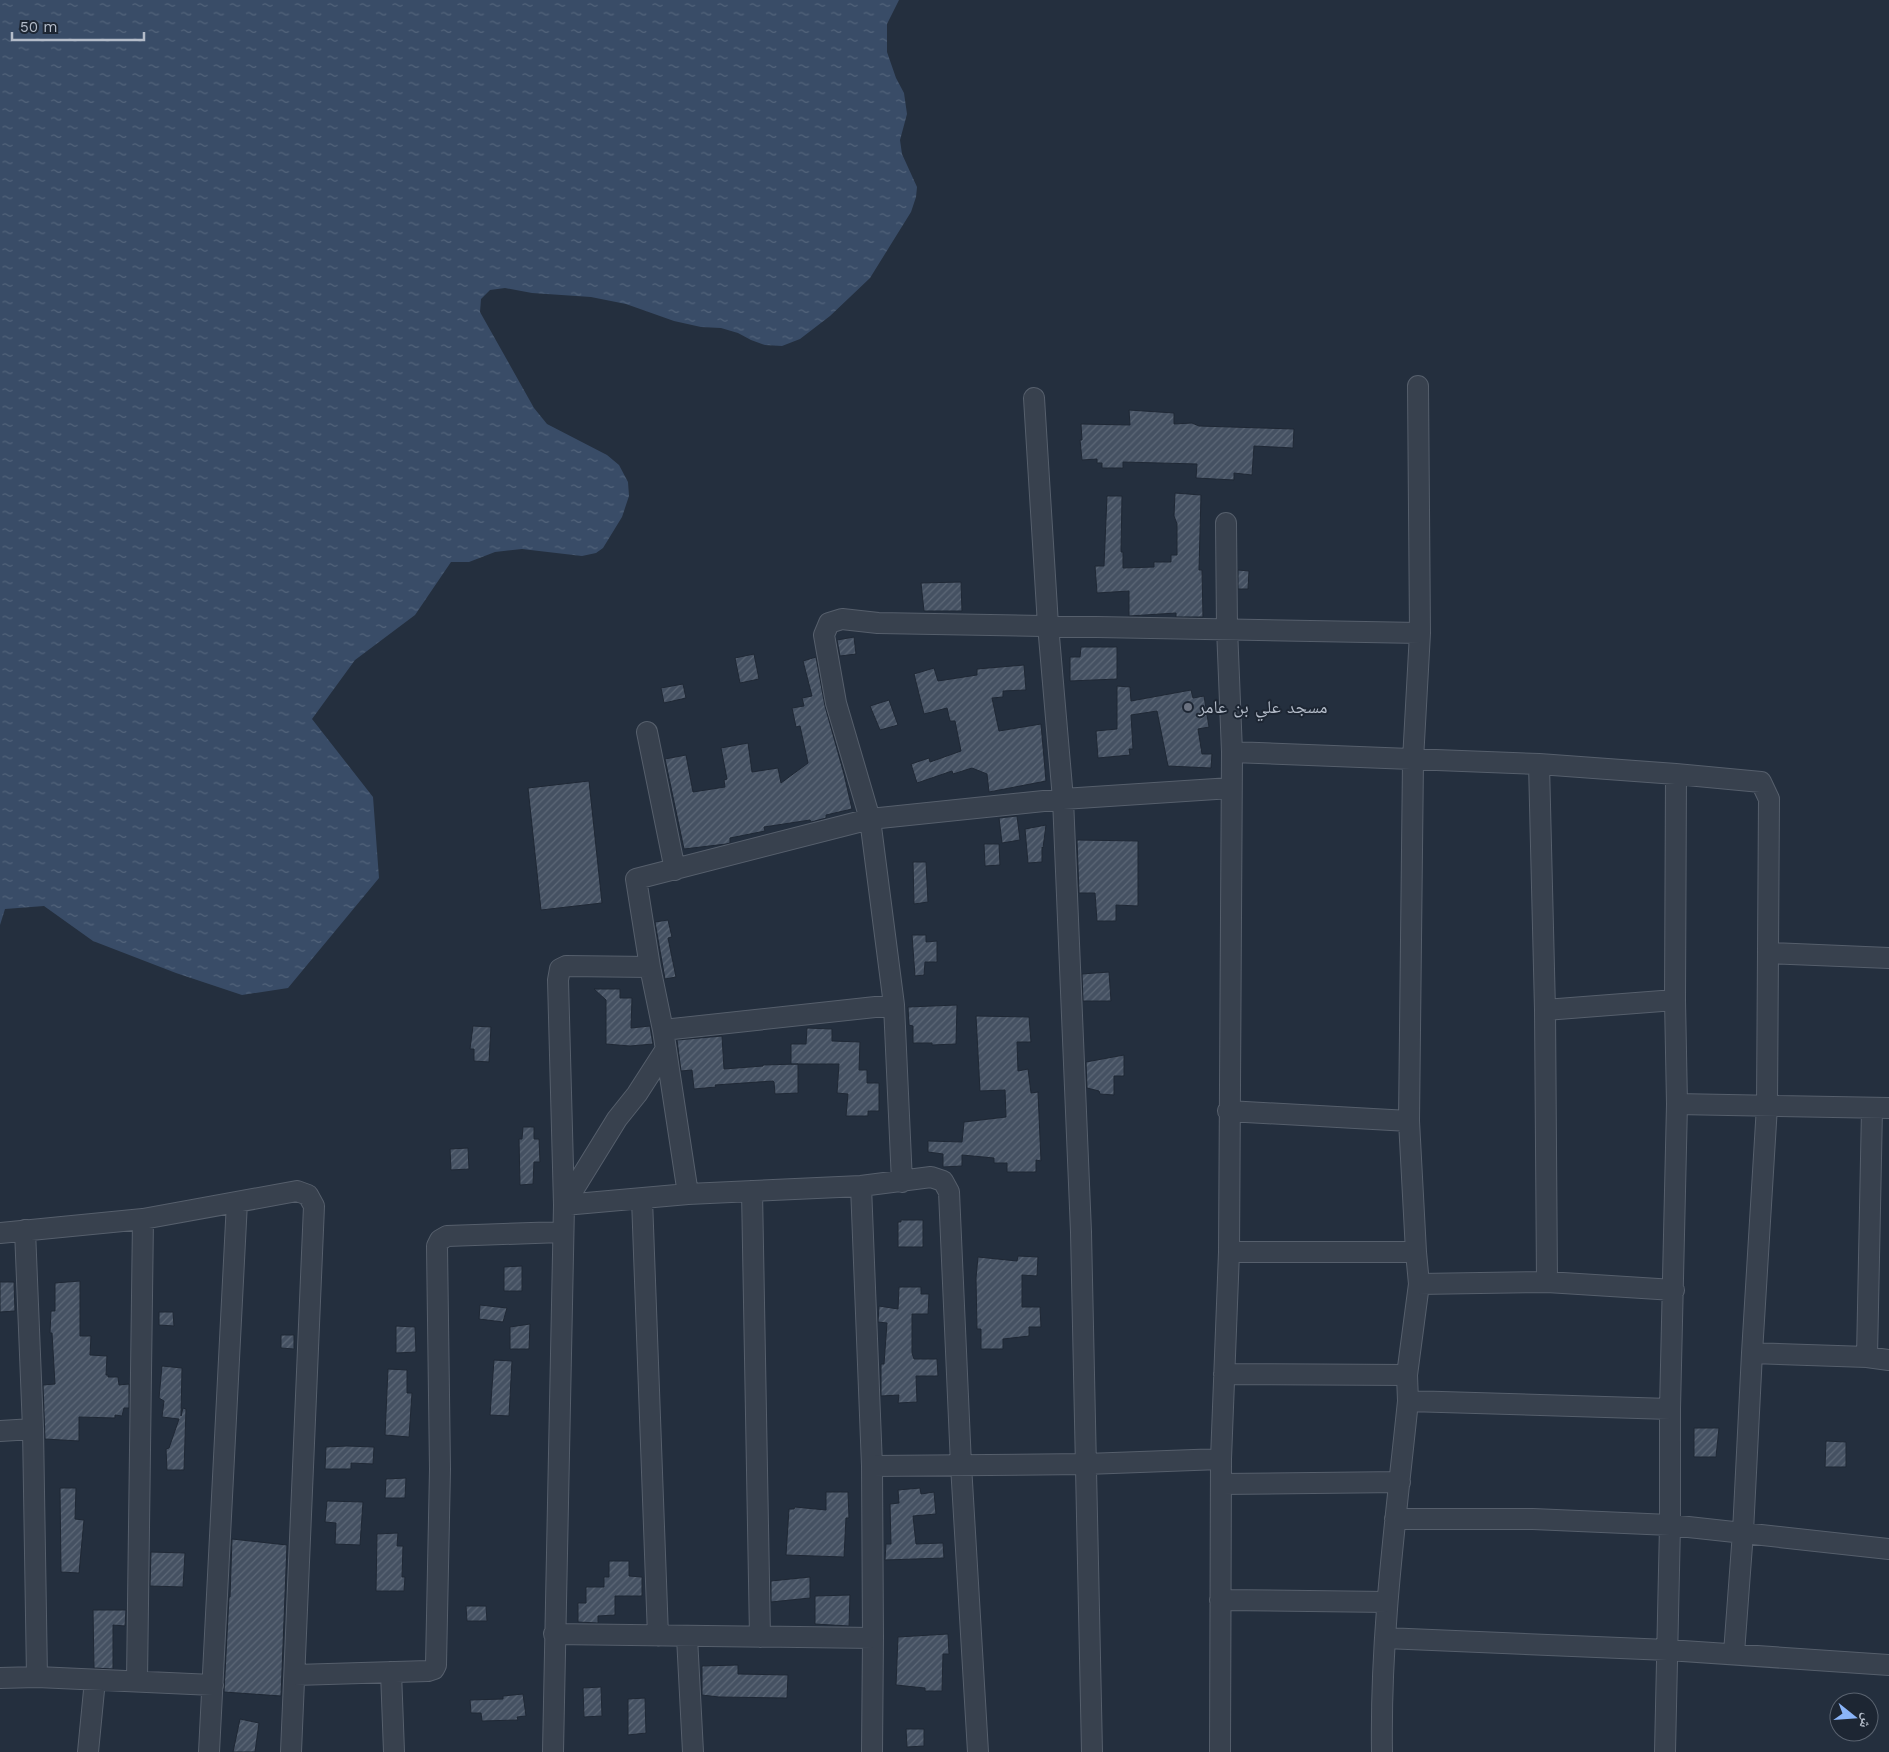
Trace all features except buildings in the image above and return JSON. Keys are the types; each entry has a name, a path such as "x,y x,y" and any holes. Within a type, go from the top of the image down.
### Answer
{"street":[{"path":"1382,1752 1381,1693 1387,1602 1408,1401 1407,1375 1419,1284 1409,1121 1414,760 1420,633 1418,386"},
{"path":"1034,398 1048,625 1063,799 1081,1232 1092,1752"},
{"path":"1220,1752 1221,1459 1229,1252 1228,1111 1232,752 1227,628 1226,523"},
{"path":"902,1182 894,1005 870,819 836,703 824,635 829,623 842,619 878,623 1420,633"},
{"path":"647,732 675,870"},
{"path":"1232,752 1539,764 1761,782 1766,789 1769,799 1769,953 1766,1106 1743,1532 1734,1653"},
{"path":"1539,764 1545,1010 1547,1282"},
{"path":"1665,1752 1677,1104 1675,1000 1676,774"},
{"path":"688,1194 663,1030 650,967 636,879 870,819 1063,799 1231,788"},
{"path":"1769,953 1889,958"},
{"path":"553,1752 564,1205 558,980 560,969 566,966 650,967"},
{"path":"1545,1010 1675,1000"},
{"path":"663,1030 894,1005"},
{"path":"564,1205 617,1118 637,1094 666,1049"},
{"path":"1677,1104 1881,1108 1867,1357"},
{"path":"1228,1111 1409,1121"},
{"path":"564,1205 688,1194 861,1186 931,1177 944,1181 949,1192 961,1465 978,1752"},
{"path":"861,1186 872,1466 874,1638 872,1752"},
{"path":"0,1233 143,1219 297,1191 308,1195 314,1206 291,1752"},
{"path":"752,1191 760,1637"},
{"path":"642,1199 658,1636"},
{"path":"209,1752 237,1202"},
{"path":"137,1681 143,1219"},
{"path":"25,1230 33,1429 37,1677"},
{"path":"295,1675 428,1671 434,1669 436,1665 440,1469 436,1246 440,1240 447,1236 562,1232"},
{"path":"1229,1252 1416,1252"},
{"path":"1419,1284 1547,1282 1674,1290"},
{"path":"1752,1353 1867,1357 1889,1360"},
{"path":"1224,1374 1407,1375"},
{"path":"1408,1401 1670,1409"},
{"path":"0,1431 33,1429"},
{"path":"872,1466 1086,1464 1221,1459"},
{"path":"1221,1484 1400,1482"},
{"path":"1396,1519 1533,1519 1670,1525 1889,1549"},
{"path":"1220,1600 1387,1602"},
{"path":"554,1634 874,1638"},
{"path":"687,1637 693,1752"},
{"path":"1385,1638 1734,1653 1889,1665"},
{"path":"391,1672 394,1752"},
{"path":"0,1678 37,1677 213,1685"},
{"path":"88,1752 95,1680"}],"water":[{"path":"0,0 899,0 887,24 887,52 896,78 904,93 907,114 900,140 902,154 917,187 916,197 911,212 870,278 830,316 800,339 782,346 765,345 721,328 701,327 674,321 626,304 591,297 532,293 505,288 490,290 481,299 480,312 534,408 547,424 607,455 619,465 628,482 629,496 622,517 603,548 596,553 582,556 522,549 495,552 469,562 451,562 415,615 355,660 312,719 373,797 379,878 288,988 242,995 176,973 93,941 44,906 5,909 0,925"}],"place":[{"name":"مسجد علي بن عامر","path":"1188,707"}]}
